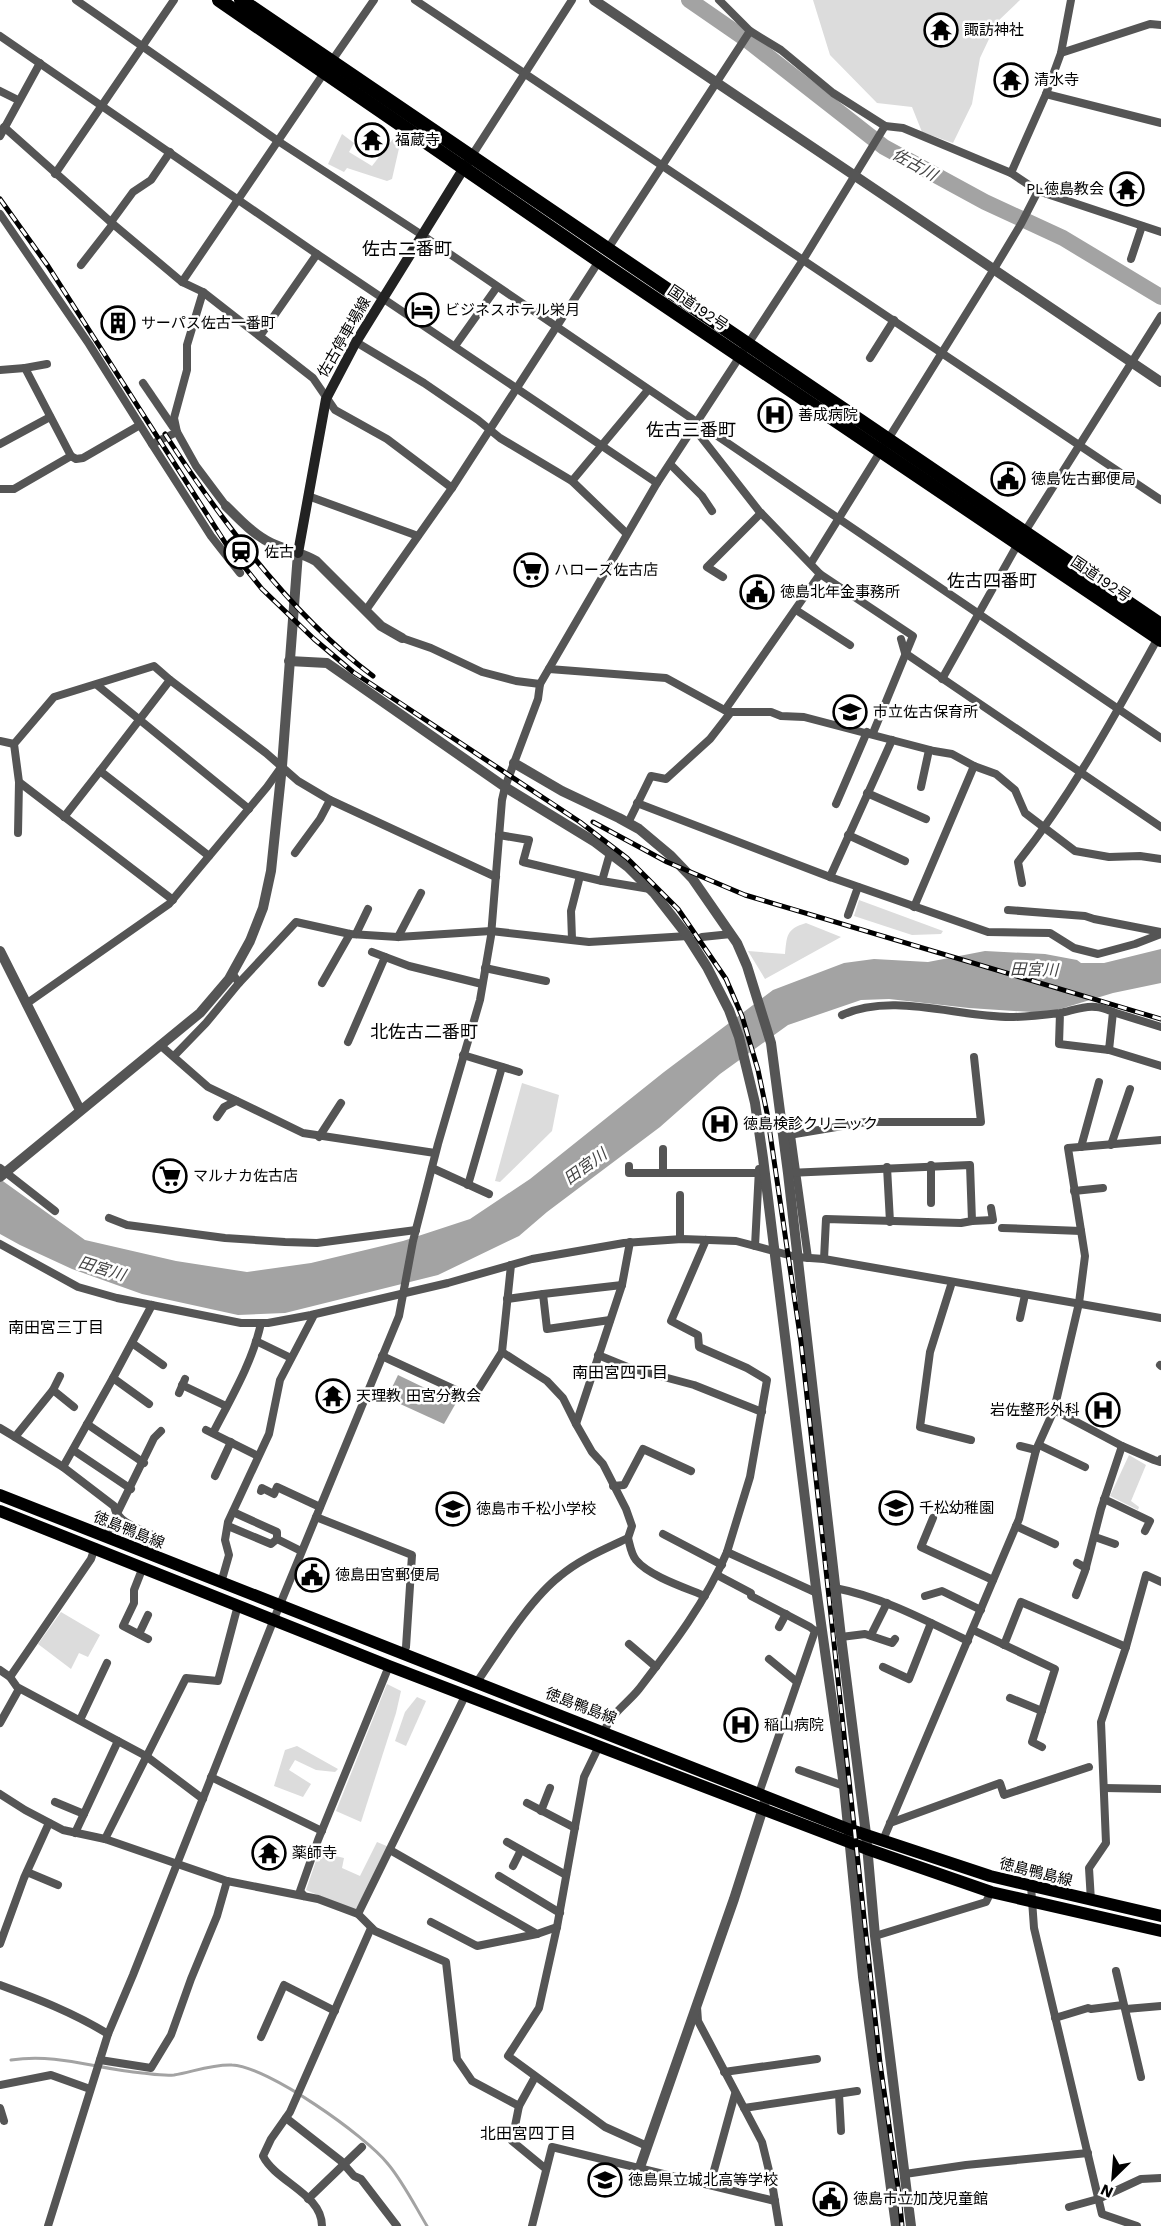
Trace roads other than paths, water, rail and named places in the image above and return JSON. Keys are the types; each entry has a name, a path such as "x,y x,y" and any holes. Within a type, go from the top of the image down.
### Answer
{"highway":[{"name":"国道192号","path":"219,0 328,68 1021,538 1160,635"},
{"name":"国道192号","path":"241,0 328,68"}],"main road":[{"name":"佐古停車場線","path":"298,553 326,399 356,342 467,163"},
{"name":"徳島鴨島線","path":"0,1496 604,1731 763,1799 850,1843 992,1892 1161,1931"},
{"name":"徳島鴨島線","path":"0,1511 389,1666 599,1746 990,1876 1161,1916"}],"street":[{"path":"76,0 278,141 558,327 696,426 839,519 1161,738"},
{"path":"55,174 174,0"},
{"path":"182,282 374,0"},
{"path":"415,0 1161,500"},
{"path":"467,163 572,0"},
{"path":"594,0 1161,382"},
{"path":"719,0 748,34 781,50 833,93 885,126 903,128 1011,173 1038,191 1161,232"},
{"path":"1011,173 1046,94 1061,53 1071,0"},
{"path":"1061,53 1150,24 1161,25"},
{"path":"366,610 452,488 748,34"},
{"path":"0,36 317,254 657,483"},
{"path":"40,63 2,132 182,282 203,292 313,378 335,410 387,439 452,488"},
{"path":"0,91 18,100"},
{"path":"1046,94 1161,123"},
{"path":"48,2226 108,2034 301,1551 399,1316 416,1230 435,1154 482,984 491,931 505,787 538,699 540,684 626,533 803,260 885,126"},
{"path":"81,265 133,192 151,180 170,152"},
{"path":"810,563 994,269 1038,191"},
{"path":"0,214 70,316 211,536 240,573"},
{"path":"1131,259 1142,226"},
{"path":"260,336 317,254"},
{"path":"455,346 497,286"},
{"path":"177,432 174,418 187,370 187,345 203,292"},
{"path":"942,679 1021,538 1161,316"},
{"path":"870,358 894,320"},
{"path":"356,342 424,383 500,438 572,481 626,533"},
{"path":"0,370 47,364"},
{"path":"25,368 71,456 76,459 83,458 140,425"},
{"path":"143,383 177,432 196,466 226,506 268,542 316,561 381,626 402,638 431,648 482,672 516,681 540,684"},
{"path":"572,481 648,390"},
{"path":"0,444 50,417"},
{"path":"696,426 761,513 820,574 913,636 836,804"},
{"path":"152,444 177,432"},
{"path":"0,489 14,489 71,456"},
{"path":"670,464 712,511"},
{"path":"308,496 418,536"},
{"path":"723,577 707,567 761,513"},
{"path":"55,1211 2,1172 200,1013 232,973 250,941 263,908 271,871 282,766 298,553"},
{"path":"628,823 651,776 666,780 710,739 820,574"},
{"path":"796,610 850,645"},
{"path":"1022,883 1018,862 1045,829 1082,773 1160,635"},
{"path":"902,639 904,653 1161,827"},
{"path":"289,662 327,663 505,787 610,853 650,889 690,940 707,967 740,1037 755,1103 763,1158 817,1593 819,1631 844,1786 863,1977 896,2226"},
{"path":"18,833 19,782 14,744 54,697 154,666 298,781 330,800 496,877"},
{"path":"549,669 666,678 728,711 771,712 781,716 804,717 952,754 974,766 996,774 1015,790 1025,813 1075,851 1109,857 1140,856 1161,859"},
{"path":"64,817 170,680"},
{"path":"97,685 249,809"},
{"path":"830,877 892,740"},
{"path":"0,741 14,744"},
{"path":"921,787 929,750"},
{"path":"514,763 562,791 639,829 670,855 692,878 731,934 747,966 771,1043 793,1173 841,1637 911,2226"},
{"path":"26,1004 173,900 282,766"},
{"path":"914,907 974,766"},
{"path":"100,771 209,856"},
{"path":"19,782 173,900"},
{"path":"867,794 926,819"},
{"path":"295,853 320,819 330,800"},
{"path":"638,803 830,877 988,932 1050,933 1074,948 1098,954 1135,945 1161,933"},
{"path":"848,835 905,861"},
{"path":"499,836 529,840 523,862 602,881 650,889"},
{"path":"602,881 610,853"},
{"path":"572,939 571,911 580,876"},
{"path":"848,915 858,887"},
{"path":"398,937 421,893"},
{"path":"322,983 368,909"},
{"path":"1008,910 1085,916 1161,933"},
{"path":"174,1056 297,922 306,926 353,934 398,937 491,931 589,942 690,940 731,934"},
{"path":"0,951 80,1110"},
{"path":"372,952 440,975 482,984"},
{"path":"348,1042 385,957"},
{"path":"485,968 546,981"},
{"path":"232,973 239,983"},
{"path":"842,1015 877,1006 910,1006 982,1016 1010,1017 1060,1013 1095,1006 1161,1027"},
{"path":"1108,1050 1113,1012"},
{"path":"1060,1013 1059,1044 1108,1050 1161,1066"},
{"path":"185,1025 194,1036"},
{"path":"160,1045 208,1087 303,1133 435,1154"},
{"path":"463,1055 519,1072"},
{"path":"787,1135 866,1122 981,1122 974,1057"},
{"path":"468,1185 502,1067"},
{"path":"1081,1148 1099,1082"},
{"path":"1111,1145 1130,1089"},
{"path":"217,1117 224,1107 236,1101"},
{"path":"319,1137 341,1103"},
{"path":"883,1840 1016,1526 1038,1447 1054,1410 1079,1303 1085,1256 1068,1148 1161,1140"},
{"path":"663,1149 663,1173"},
{"path":"755,1246 759,1173 763,1158"},
{"path":"793,1173 970,1165 972,1221"},
{"path":"629,1166 629,1173 759,1173"},
{"path":"931,1166 931,1203"},
{"path":"887,1167 890,1222"},
{"path":"432,1168 489,1194"},
{"path":"1074,1191 1103,1188"},
{"path":"680,1195 680,1239"},
{"path":"824,1259 826,1220 961,1223 993,1220 991,1208"},
{"path":"109,1218 127,1225 225,1238 285,1242 317,1243 416,1230"},
{"path":"1002,1228 1081,1231"},
{"path":"0,1244 78,1287 231,1321 261,1323 314,1315 576,1250 630,1242 680,1239 736,1241 802,1258 824,1259 1161,1318"},
{"path":"604,1731 608,1722 634,1696 656,1667 705,1596 727,1552 750,1476 767,1380 747,1368 699,1347 698,1335 671,1322 706,1240"},
{"path":"576,1425 622,1285 630,1242"},
{"path":"382,1356 473,1398 502,1352 511,1265"},
{"path":"952,1282 930,1352 920,1427 971,1440"},
{"path":"507,1299 622,1285"},
{"path":"543,1294 547,1329 610,1320"},
{"path":"1020,1318 1025,1295"},
{"path":"63,1467 152,1305"},
{"path":"221,1583 229,1555 225,1539 228,1526 269,1434 280,1380 314,1315"},
{"path":"258,1456 210,1431 226,1406 256,1341 261,1323"},
{"path":"256,1341 291,1358"},
{"path":"132,1343 164,1365"},
{"path":"502,1352 547,1381 562,1398 592,1452 603,1464 632,1526 628,1538 637,1561 648,1570 705,1596"},
{"path":"598,1355 630,1368 694,1385 762,1412"},
{"path":"15,1437 53,1390 60,1376"},
{"path":"113,1378 149,1404"},
{"path":"182,1386 226,1406"},
{"path":"53,1390 74,1407"},
{"path":"1054,1410 1122,1446 1161,1461"},
{"path":"87,1424 144,1463"},
{"path":"0,1428 63,1467 114,1506 121,1520 155,1536 149,1554"},
{"path":"106,1536 144,1463 154,1438 161,1431"},
{"path":"215,1476 231,1442"},
{"path":"1020,1446 1038,1447 1085,1467"},
{"path":"1076,1595 1122,1446"},
{"path":"613,1486 624,1485 643,1449 691,1471"},
{"path":"73,1450 131,1489"},
{"path":"261,1491 262,1488 274,1494 277,1487 320,1507"},
{"path":"1104,1499 1150,1521 1145,1531"},
{"path":"233,1512 277,1532 277,1539"},
{"path":"316,1517 412,1555 406,1647 403,1653"},
{"path":"933,1518 921,1547 993,1580"},
{"path":"228,1526 271,1544 277,1539"},
{"path":"1016,1526 1054,1544"},
{"path":"663,1534 722,1565"},
{"path":"1095,1537 1115,1544"},
{"path":"477,1682 530,1609 558,1577 580,1561 628,1538"},
{"path":"277,1539 301,1551"},
{"path":"10,1677 91,1559 95,1547"},
{"path":"727,1552 817,1593"},
{"path":"1077,1563 1086,1568"},
{"path":"143,1567 134,1590 134,1603 123,1626 148,1639"},
{"path":"717,1575 752,1593 751,1596 819,1631"},
{"path":"1091,1901 1089,1868 1106,1843 1101,1722 1126,1647 1146,1575 1161,1582"},
{"path":"836,1588 859,1592 887,1603 968,1641"},
{"path":"925,1596 942,1591 981,1610"},
{"path":"1004,1645 1022,1602 1126,1647"},
{"path":"871,1635 887,1603"},
{"path":"105,1839 186,1678 218,1681 238,1605"},
{"path":"780,1627 786,1614"},
{"path":"139,1634 148,1615"},
{"path":"883,1668 909,1680 931,1623"},
{"path":"973,1629 1055,1670 1032,1742 1042,1747"},
{"path":"640,2168 697,2007 763,1799 797,1682 819,1631"},
{"path":"841,1637 871,1635 892,1643 895,1639"},
{"path":"629,1644 656,1667"},
{"path":"769,1659 797,1682"},
{"path":"80,1720 107,1663"},
{"path":"304,1896 300,1891 322,1831 389,1666"},
{"path":"0,1670 10,1677 20,1689 146,1756 203,1799"},
{"path":"0,1723 20,1689"},
{"path":"358,1914 466,1694"},
{"path":"1010,1698 1042,1711"},
{"path":"75,1833 118,1741"},
{"path":"599,1746 584,1777 560,1913 539,2008 508,2056 605,2127 647,2146"},
{"path":"890,1823 1000,1783 1004,1795 1089,1767"},
{"path":"799,1770 844,1786"},
{"path":"211,1778 322,1831"},
{"path":"541,1811 550,1788"},
{"path":"1104,1788 1161,1789"},
{"path":"0,1794 63,1830 105,1839 227,1881 318,1899 358,1914 375,1931 446,1962 456,2059 472,2081 519,2106"},
{"path":"55,1802 84,1814"},
{"path":"527,1803 574,1828"},
{"path":"0,1944 27,1872 49,1823"},
{"path":"507,1842 566,1875"},
{"path":"390,1850 537,1934"},
{"path":"513,1866 521,1850"},
{"path":"27,1872 58,1886"},
{"path":"499,1876 560,1913"},
{"path":"100,2060 151,2068 171,2035 190,1979 217,1916 227,1881"},
{"path":"1031,1886 1034,1928 1102,2214 1134,2226"},
{"path":"875,1936 986,1902 992,1892"},
{"path":"431,1922 477,1946 537,1934 557,1927"},
{"path":"322,2226 322,2216 308,2199 268,2166 263,2156 286,2118 371,1928"},
{"path":"1116,1971 1141,2078"},
{"path":"0,1985 57,2006 108,2034"},
{"path":"261,2037 284,1985 335,2011"},
{"path":"1055,2018 1088,2008 1161,2006"},
{"path":"697,2007 698,2021 762,2142 779,2226"},
{"path":"724,2072 818,2058"},
{"path":"0,2085 51,2075 90,2089"},
{"path":"535,2077 519,2106 512,2141 546,2169"},
{"path":"744,2108 857,2091"},
{"path":"710,2185 735,2094"},
{"path":"839,2094 841,2131"},
{"path":"0,2108 4,2121"},
{"path":"286,2118 343,2163 354,2176 361,2179 398,2226"},
{"path":"532,2226 552,2146 775,2201"},
{"path":"308,2199 362,2147"},
{"path":"905,2174 1088,2153"},
{"path":"1069,2207 1098,2199 1141,2179 1161,2178"}],"water":[{"name":"田宮川","path":"1161,949 1161,983 1113,993 1047,1013 969,1008 889,999 861,1000 788,1025 720,1074 660,1127 547,1212 519,1236 438,1275 285,1313 238,1315 142,1294 72,1269 0,1234 0,1179 85,1240 176,1261 247,1272 311,1263 403,1241 470,1219 530,1179 664,1072 773,990 844,963 874,959 928,962 985,951 1045,954 1077,960 1081,963 1104,963"},
{"path":"398,1375 456,1403 444,1424 387,1398"}],"waterway":[{"name":"佐古川","path":"689,0 747,40 884,147 985,202 1063,238 1161,297"},
{"path":"11,2060 28,2058 61,2060 125,2071 166,2075 225,2065 248,2068 291,2089 315,2104 376,2152 399,2178 427,2226"}],"railway":[{"path":"0,199 48,266 226,544 262,589 314,639 353,672 580,822 627,858 678,909 726,979 742,1016 758,1070 767,1113 801,1342 880,2063 902,2226"},
{"path":"165,434 209,499 259,564 314,624 343,652 373,676"},
{"path":"593,822 667,862 745,895 1161,1019"}],"place":[{"name":"諏訪神社","path":"941,30"},
{"name":"清水寺","path":"1011,80"},
{"name":"福蔵寺","path":"372,140"},
{"name":"PL徳島教会","path":"1127,189"},
{"name":"ビジネスホテル栄月","path":"422,310"},
{"name":"サーパス佐古一番町","path":"118,323"},
{"name":"善成病院","path":"775,415"},
{"name":"徳島佐古郵便局","path":"1008,479"},
{"name":"佐古","path":"241,552"},
{"name":"ハローズ佐古店","path":"531,570"},
{"name":"徳島北年金事務所","path":"757,592"},
{"name":"市立佐古保育所","path":"850,712"},
{"name":"徳島検診クリニック","path":"720,1124"},
{"name":"マルナカ佐古店","path":"170,1176"},
{"name":"天理教 田宮分教会","path":"333,1396"},
{"name":"岩佐整形外科","path":"1103,1410"},
{"name":"千松幼稚園","path":"896,1508"},
{"name":"徳島市千松小学校","path":"453,1509"},
{"name":"徳島田宮郵便局","path":"312,1575"},
{"name":"稲山病院","path":"741,1725"},
{"name":"薬師寺","path":"269,1853"},
{"name":"徳島県立城北高等学校","path":"605,2180"},
{"name":"徳島市立加茂児童館","path":"830,2199"}],"district":[{"name":"佐古二番町","path":"407,249"},
{"name":"佐古三番町","path":"691,430"},
{"name":"佐古四番町","path":"992,581"},
{"name":"北佐古二番町","path":"424,1032"},
{"name":"南田宮三丁目","path":"56,1327"},
{"name":"南田宮四丁目","path":"620,1372"},
{"name":"北田宮四丁目","path":"528,2133"}]}
